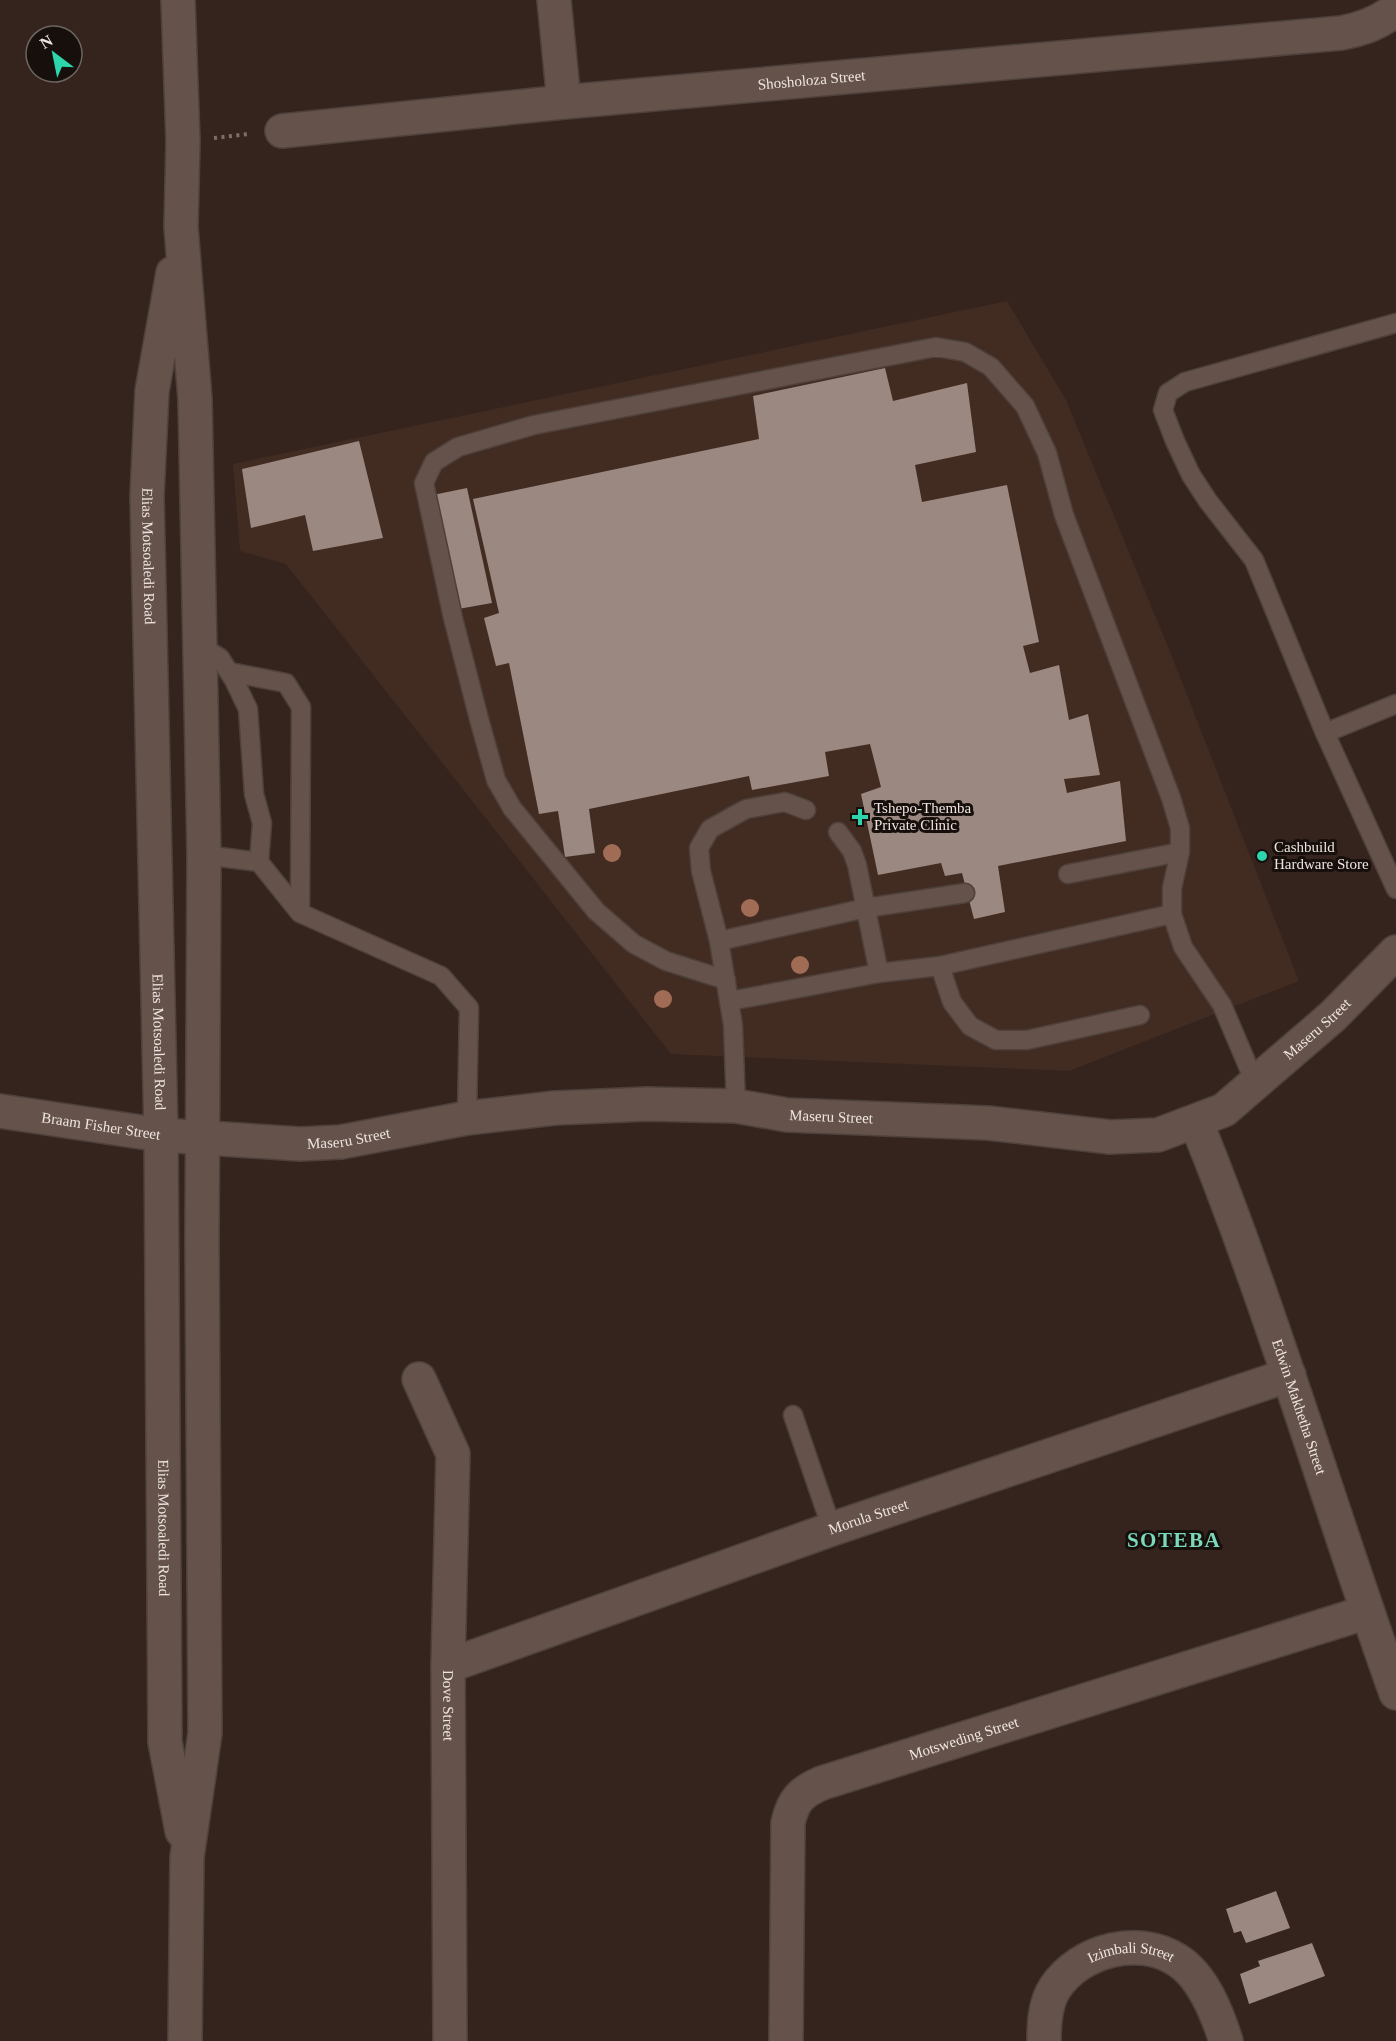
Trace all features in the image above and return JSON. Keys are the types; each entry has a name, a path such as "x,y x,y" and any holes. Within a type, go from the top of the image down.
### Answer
{"street":[{"name":"Elias Motsoaledi Road","path":"178,0 183,141 181,227 195,399 204,855 205,1733 187,1857 184,2041"},
{"path":"554,0 564,102"},
{"name":"Shosholoza Street","path":"282,131 564,102 1341,33 1362,29 1396,9"},
{"name":"Elias Motsoaledi Road","path":"181,227 152,392 147,496 161,1135 165,1742 187,1857"},
{"name":"Maseru Street","path":"203,1137 300,1144 341,1142 467,1118 581,1106 647,1104 736,1106 787,1115 988,1123 1110,1137 1158,1136 1224,1110 1333,1016 1396,952"},
{"name":"Braam Fisher Street","path":"0,1111 161,1135 203,1137"},
{"name":"Edwin Makhetha Street","path":"1196,1122 1217,1173 1289,1375 1396,1693"},
{"name":"Morula Street","path":"448,1666 832,1529 1289,1375"},
{"name":"Dove Street","path":"419,1379 453,1454 448,1666 450,2041"},
{"name":"Motsweding Street","path":"786,2041 788,1823 791,1808 801,1795 822,1783 1367,1612"},
{"name":"Izimbali Street","path":"1044,2041 1044,2023 1054,1989 1086,1961 1106,1952 1125,1948 1141,1948 1160,1952 1178,1960 1194,1975 1204,1989 1226,2041"}],"lane":[{"path":"1396,323 1185,382 1168,393 1163,410 1174,441 1191,475 1208,501 1254,560 1325,732 1396,889"},
{"path":"726,980 666,962 634,944 596,912 512,808 496,780 453,618 424,483 434,462 458,447 534,425 936,347 965,352 991,367 1025,406 1047,453 1064,515 1171,798 1180,828 1180,852 1172,888 1172,914 1183,947 1222,1005 1256,1084"},
{"path":"201,646 220,658 230,672 248,709 254,794 262,823 259,862 300,913 441,976 469,1008 467,1118"},
{"path":"230,672 286,683 301,707 300,913"},
{"path":"1325,732 1396,704"},
{"path":"736,1106 730,1001 701,871 699,848 710,829 746,809 785,802 806,810"},
{"path":"838,832 852,851 857,865 879,973"},
{"path":"1068,874 1180,852"},
{"path":"204,855 259,862"},
{"path":"718,941 866,908 965,893"},
{"path":"730,1001 879,973 940,966 1172,914"},
{"path":"940,966 952,1002 970,1026 996,1040 1027,1040 1140,1015"},
{"path":"793,1415 832,1529"}],"path":[{"path":"183,141 282,131"}],"shaded area":[{"name":"Tshepo-Themba Private Clinic","path":"1007,301 1066,400 1171,654 1299,981 1069,1071 671,1054 286,564 240,551 233,464"}],"building":[{"path":"885,368 893,401 967,383 976,452 915,465 922,502 1007,485 1039,642 1023,646 1030,673 1059,665 1069,720 1088,714 1100,775 1064,779 1067,793 1120,781 1126,841 998,866 1005,912 974,919 962,873 945,876 941,863 878,875 861,794 881,787 870,744 825,752 829,776 752,790 749,776 589,809 595,853 565,857 558,811 539,814 509,663 496,666 484,618 499,613 473,499 759,439 753,396"},
{"path":"359,441 383,538 313,551 305,515 251,528 242,469"},
{"path":"467,488 492,603 458,609 433,495"},
{"path":"1276,1891 1290,1928 1246,1943 1241,1931 1234,1933 1226,1909"},
{"path":"1312,1943 1325,1976 1249,2004 1240,1974 1260,1966 1258,1961"}],"place":[{"name":"Tshepo-Themba Private Clinic","path":"860,817"},
{"name":"Cashbuild Hardware Store","path":"1262,856"}],"district":[{"name":"SOTEBA","path":"1174,1540"}]}
